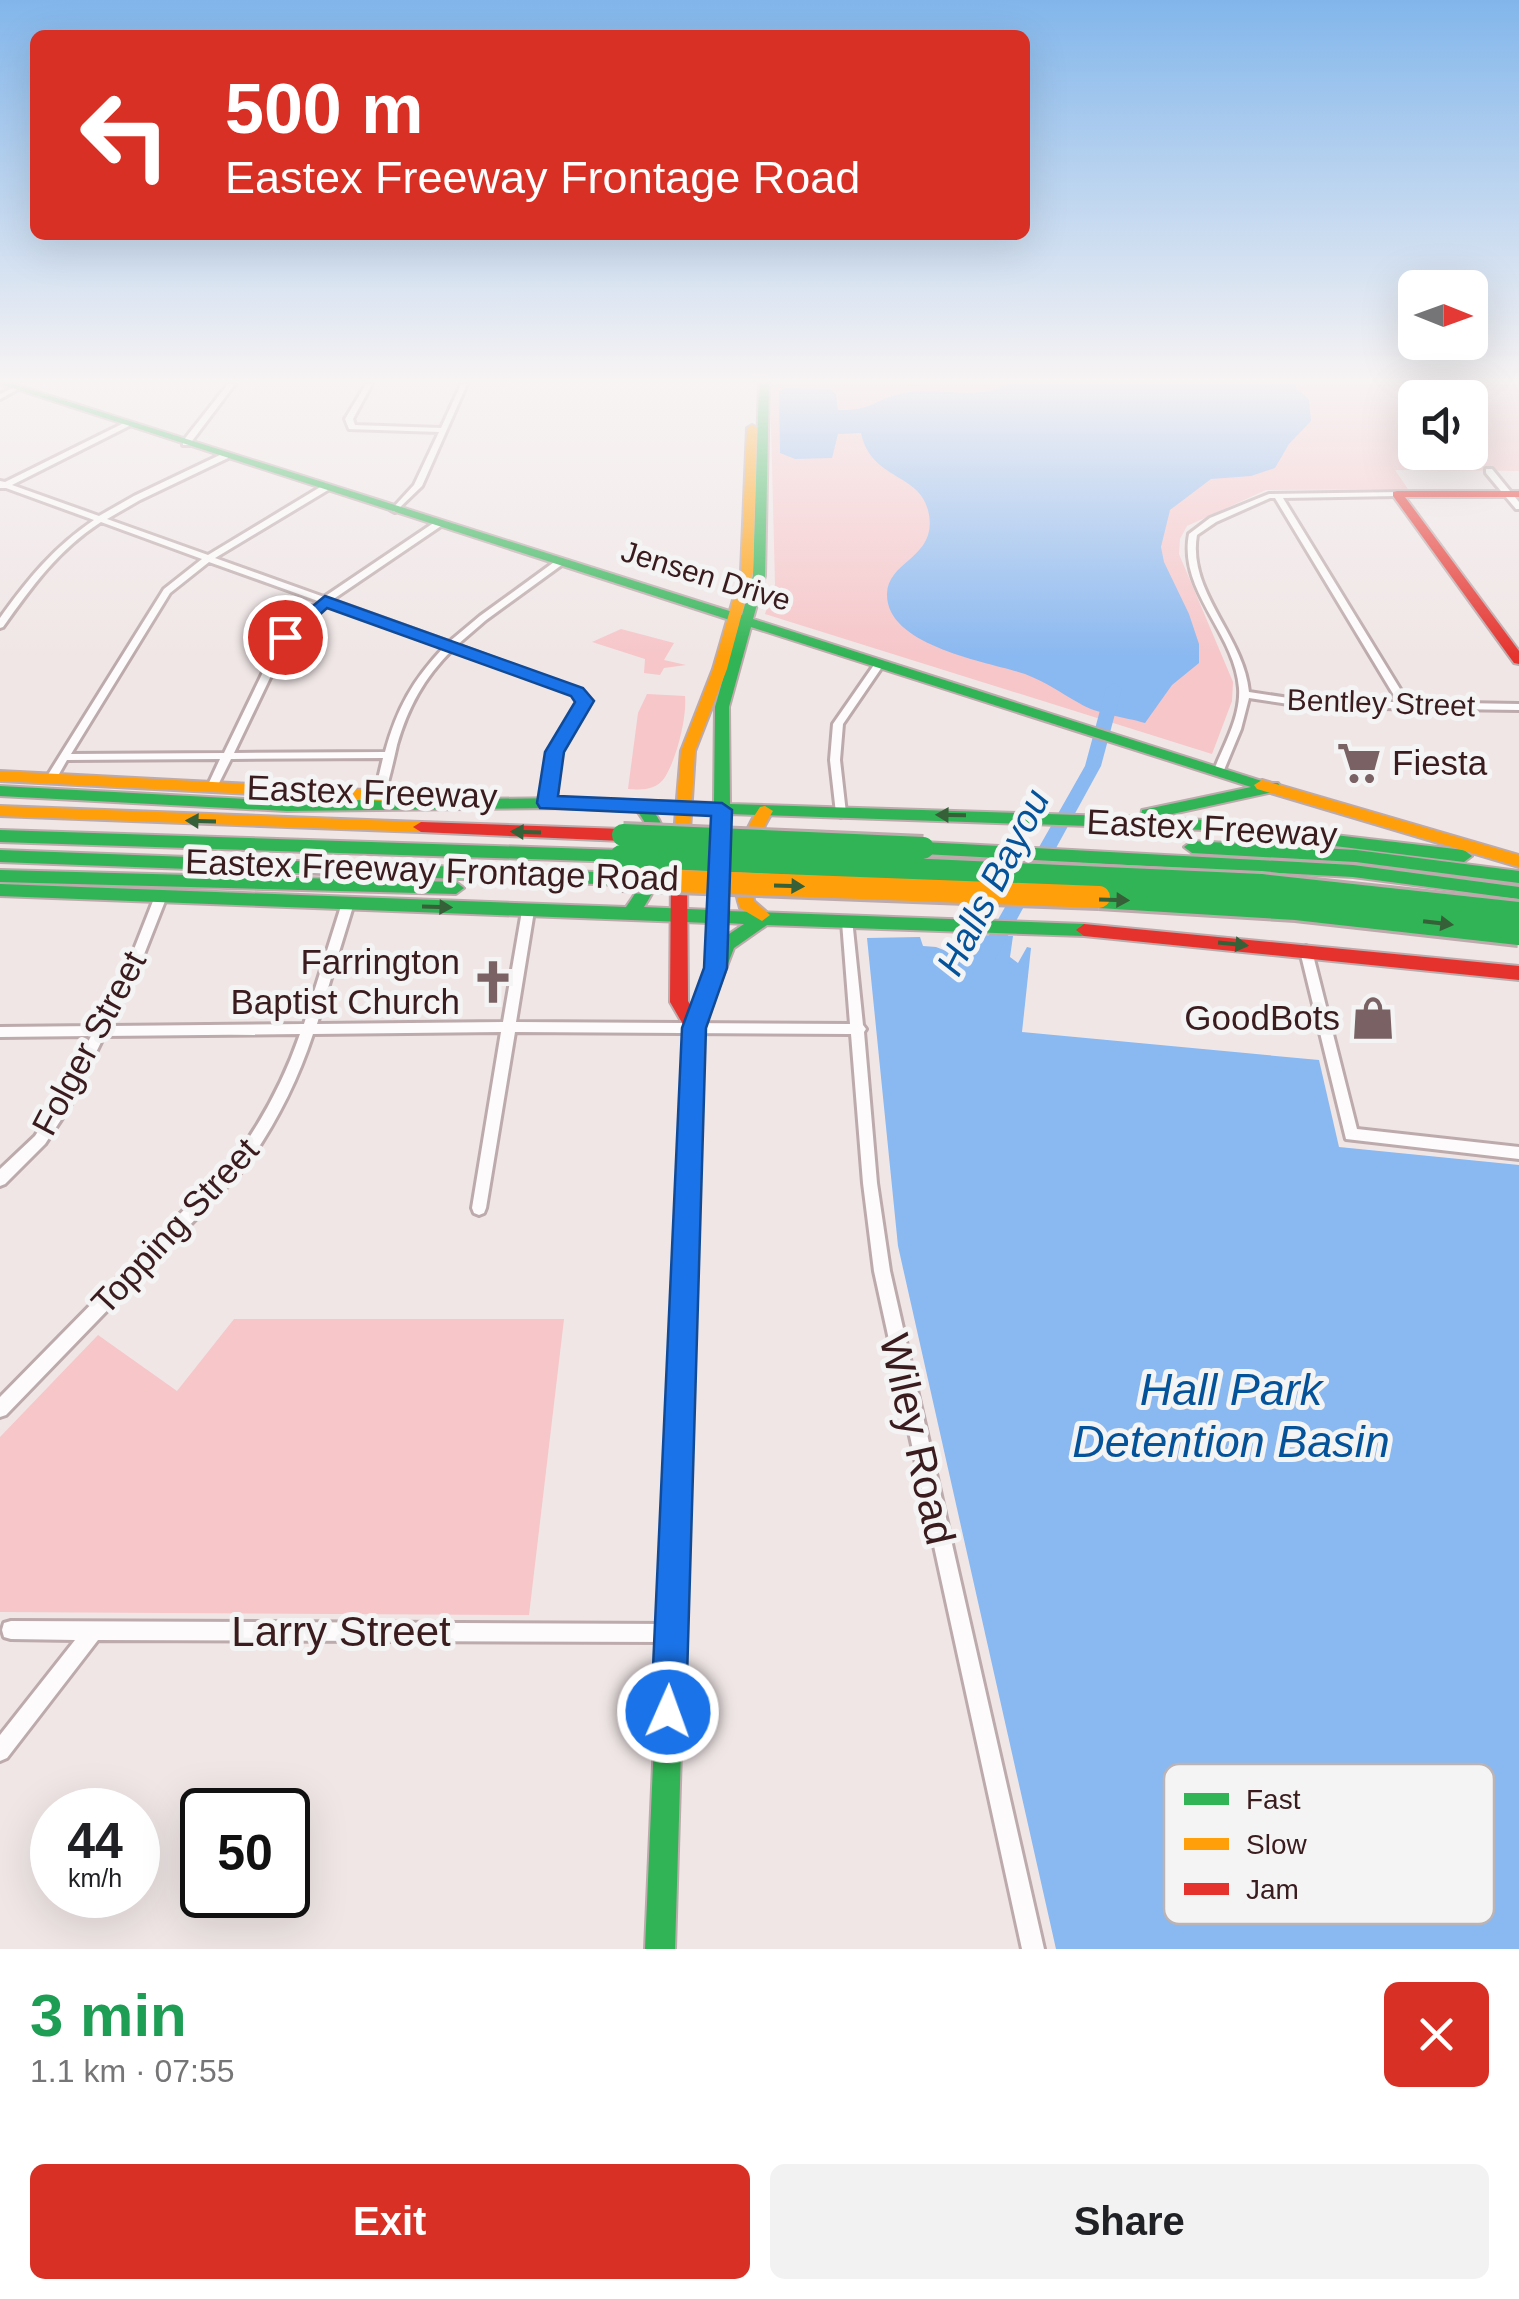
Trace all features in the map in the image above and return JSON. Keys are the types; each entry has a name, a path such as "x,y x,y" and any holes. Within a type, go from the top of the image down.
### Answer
{"main road":[{"name":"Jensen Drive","path":"284,475 1519,864"},
{"path":"630,914 650,891 660,844 656,820 641,806 672,790 685,772 714,707 759,576 756,475"},
{"path":"1397,494 1515,499"},
{"path":"1397,494 1519,660"},
{"path":"714,707 722,810 716,968"},
{"path":"1219,770 1233,790 1225,800"},
{"path":"720,771 728,784 765,811 751,829 744,890 746,904 767,917"},
{"path":"685,772 676,914 680,1002 694,1028"},
{"name":"Eastex Freeway Frontage Road","path":"0,776 54,786 212,788 841,814 1144,818 1519,864"},
{"path":"0,791 54,786 287,806 558,803"},
{"path":"1144,818 1274,787"},
{"path":"0,803 83,815"},
{"name":"Eastex Freeway","path":"0,811 1346,912 1519,934"},
{"name":"Jensen Drive","path":"1393,823 1519,849"},
{"path":"5,834 1262,885 1519,912"},
{"path":"923,848 1079,845 1254,848 1435,864 1519,877"},
{"name":"Eastex Freeway","path":"0,856 580,878 622,857 923,848 1353,871 1519,893"},
{"path":"0,876 165,887 524,889 580,878"},
{"name":"Eastex Freeway Frontage Road","path":"0,887 60,892 165,887 348,904 1066,928 1519,973"},
{"path":"660,1949 694,1028 728,944 767,917"}],"street":[{"path":"0,625 48,560 102,520 189,475"},
{"path":"395,510 416,490 423,475"},
{"path":"1493,475 1515,499"},
{"path":"2,485 568,689 585,701 554,752 558,803"},
{"path":"54,786 64,757 156,604 181,578 209,558 324,488"},
{"path":"1219,770 1244,694 1238,662 1190,558 1188,547 1193,534 1206,524 1278,495 1397,494"},
{"path":"1278,495 1405,706"},
{"path":"212,788 278,648 297,624 438,524"},
{"path":"379,796 412,693 451,646 560,562"},
{"path":"841,814 835,760 838,724 879,664"},
{"name":"Bentley Street","path":"1244,694 1309,704 1519,707"},
{"path":"64,757 390,754"},
{"name":"Folger Street","path":"0,1179 40,1140 56,1118 165,887"},
{"name":"Topping Street","path":"0,1409 255,1145 276,1112 309,1029 348,904"},
{"path":"479,1208 528,911"},
{"name":"Wiley Road","path":"848,922 871,1197 882,1270 1033,1949"},
{"path":"1306,951 1351,1135 1519,1153"},
{"path":"0,1032 509,1027 859,1029"},
{"name":"Larry Street","path":"11,1630 671,1632"},
{"path":"0,1751 94,1630"}],"shaded area":[{"path":"772,475 1398,475 1408,489 1266,490 1187,526 1180,539 1179,554 1233,682 1232,701 1212,754 765,614 775,584"},
{"path":"621,629 674,643 664,660 686,665 664,668 660,675 644,673 645,659 592,642"},
{"path":"647,694 685,696 683,726 662,781 649,788 628,789 638,713"},
{"path":"234,1319 564,1319 529,1615 0,1612 0,1437 98,1335 177,1391"}],"water":[{"path":"894,475 1254,475 1211,479 1170,510 1161,547 1199,644 1199,663 1172,685 1145,723 1086,707 1033,677 942,649 903,627 891,612 887,594 896,573 927,538 928,510 915,489"},
{"name":"Hall Park Detention Basin","path":"979,935 1013,936 1010,957 1018,963 1027,947 1031,948 1022,1032 1319,1060 1339,1147 1519,1165 1519,1949 1056,1949 898,1246 867,938 920,937 923,946 964,958"}],"waterway":[{"name":"Halls Bayou","path":"986,958 1093,766 1114,688"}],"traffic: fast":[{"path":"289,475 1262,785"},
{"path":"722,848 722,707 759,576 762,475"},
{"path":"1147,814 1273,787"},
{"path":"0,791 287,806 568,803"},
{"path":"553,803 1206,825 1464,856"},
{"path":"630,914 648,888 660,846 652,819 641,806"},
{"path":"623,835 923,848"},
{"path":"0,836 621,856"},
{"path":"1192,847 1356,856 1519,877"},
{"path":"923,848 1353,871 1519,893"},
{"path":"0,856 622,879"},
{"path":"621,856 1261,885 1519,913"},
{"path":"660,1949 694,1028 716,968 721,874"},
{"path":"0,876 456,888"},
{"path":"0,890 1084,930"},
{"path":"1099,897 1296,909 1519,934"},
{"path":"718,964 728,944 766,917"}],"traffic: slow":[{"path":"681,847 688,751 720,669 747,572 750,475"},
{"path":"0,776 442,799"},
{"path":"1262,785 1519,861"},
{"path":"0,811 421,827"},
{"path":"762,915 746,904 744,879 748,844 765,811"},
{"path":"622,879 1099,897"}],"traffic: jam":[{"path":"1397,494 1519,660"},
{"path":"1397,494 1519,494"},
{"path":"421,827 623,835"},
{"path":"679,873 679,1002 694,1028"},
{"path":"1084,930 1519,973"}],"place":[{"name":"Fiesta","path":"1359,763"},
{"name":"Farrington Baptist Church","path":"493,982"},
{"name":"GoodBots","path":"1373,1018"}],"route":[{"path":"285,637 325,601 577,692 585,701 554,752 547,803 722,810 716,968 694,1028 668,1712"}]}
